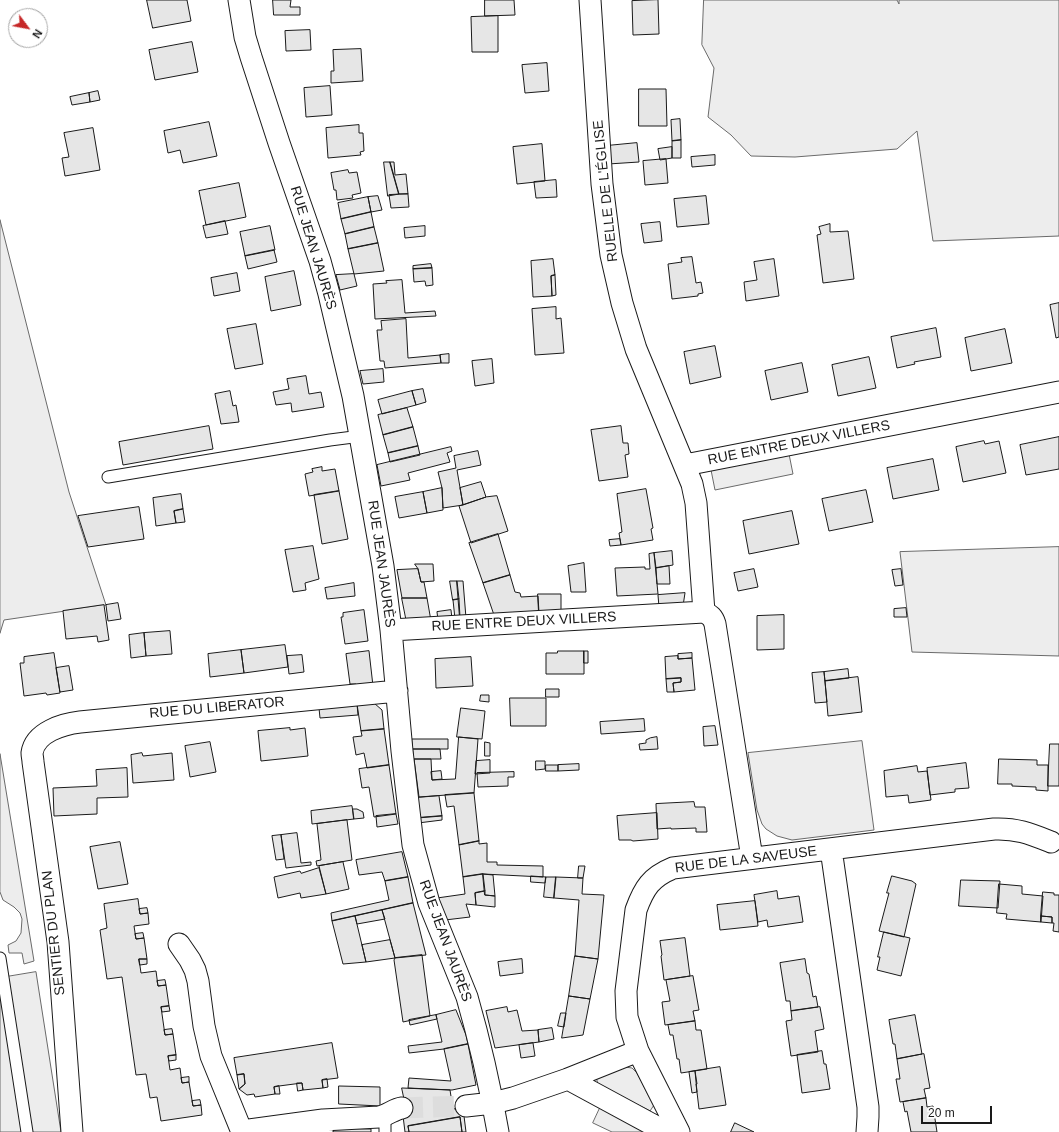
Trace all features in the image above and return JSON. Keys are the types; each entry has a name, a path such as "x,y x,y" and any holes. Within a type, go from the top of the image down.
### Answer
{"street":[{"name":"RUE JEAN JAURÈS","path":"239,0 245,37 251,57 279,144 307,221 322,268 353,396 382,559 391,630 402,751 413,845 429,904 467,997 482,1053 498,1132"},
{"name":"RUELLE DE L'ÉGLISE","path":"590,0 602,184 611,255 622,303 636,349 685,465"},
{"name":"RUE ENTRE DEUX VILLERS","path":"685,465 1059,392"},
{"path":"685,465 692,484 696,503 704,612 713,618 715,624 752,858"},
{"name":"RUE ENTRE DEUX VILLERS","path":"391,630 704,612"},
{"name":"RUE DU LIBERATOR","path":"40,738 56,728 80,722 397,691"},
{"name":"SENTIER DU PLAN","path":"40,738 32,752 58,942 72,1132"},
{"path":"831,849 1006,828 1018,830 1051,842"},
{"name":"RUE DE LA SAVEUSE","path":"679,1132 638,1051 627,1017 626,991 636,910 639,900 650,882 657,876 673,868 831,849 868,1106 866,1132"},
{"path":"179,944 195,970 198,981 204,1026 211,1056 242,1131 323,1126 379,1117 391,1118"},
{"path":"466,1106 493,1103 513,1098 568,1079 638,1051"},
{"path":"568,1079 666,1132"}],"lane":[{"path":"108,477 361,436"},
{"path":"0,961 27,1132"}],"shaded area":[{"path":"704,0 897,0 899,4 899,0 1059,0 1059,236 933,241 917,131 897,149 795,157 751,156 731,135 708,117 714,68 702,45"},
{"path":"0,220 69,492 106,605 4,620 0,633"},
{"path":"789,454 793,474 715,490 711,470"},
{"path":"1059,547 1059,656 912,652 900,552"},
{"path":"862,741 874,830 792,840 777,836 766,829 762,824 757,810 748,753"},
{"path":"0,754 34,961 24,964 22,953 9,953 8,945 16,941 21,933 22,919 20,913 3,900 0,892"},
{"path":"36,972 61,1132 0,1132 0,978"},
{"path":"625,1067 632,1068 637,1073 654,1105 650,1111 598,1084 596,1077"},
{"path":"600,1108 645,1132 612,1132 593,1123"}],"building":[{"path":"147,0 187,0 191,21 153,28"},
{"path":"273,0 291,0 290,7 300,7 300,15 274,15"},
{"path":"485,0 514,0 515,15 485,16"},
{"path":"658,0 659,34 633,35 632,1"},
{"path":"498,16 498,52 472,52 471,17"},
{"path":"310,30 311,50 286,51 285,31"},
{"path":"192,42 198,72 155,80 149,50"},
{"path":"361,49 363,81 331,83 331,71 334,71 333,50"},
{"path":"547,63 549,91 525,93 522,65"},
{"path":"330,86 332,115 306,117 304,88"},
{"path":"639,89 666,89 667,126 639,126"},
{"path":"98,91 100,100 90,102 89,93"},
{"path":"89,93 90,102 72,105 70,97"},
{"path":"680,119 681,140 672,141 671,120"},
{"path":"209,122 217,156 183,163 180,150 168,153 164,131"},
{"path":"359,125 359,133 363,133 364,151 360,152 361,155 328,158 326,128"},
{"path":"93,128 100,170 65,176 62,158 69,157 64,133"},
{"path":"681,140 681,158 672,158 672,141"},
{"path":"637,143 639,162 608,164 606,146"},
{"path":"542,144 545,181 517,184 513,147"},
{"path":"672,147 672,158 660,160 658,149"},
{"path":"715,155 715,165 692,167 691,157"},
{"path":"666,159 668,183 645,185 643,161"},
{"path":"384,162 390,162 399,194 388,196"},
{"path":"390,162 394,162 395,175 406,174 408,194 399,194"},
{"path":"348,170 349,173 357,172 361,193 352,195 353,198 337,200 331,173"},
{"path":"556,180 557,197 536,198 534,182"},
{"path":"239,183 246,217 206,225 199,191"},
{"path":"408,194 409,207 391,208 389,195"},
{"path":"378,196 382,210 371,212 368,197"},
{"path":"706,196 709,224 677,227 674,199"},
{"path":"368,197 371,212 341,219 338,203"},
{"path":"371,212 374,227 345,234 341,219"},
{"path":"225,221 228,234 206,238 203,226"},
{"path":"660,222 662,241 644,243 641,224"},
{"path":"830,224 830,232 848,231 854,279 823,283 817,235 821,234 819,227"},
{"path":"270,226 275,250 245,256 240,232"},
{"path":"425,226 425,236 405,238 404,228"},
{"path":"374,227 378,243 348,249 345,234"},
{"path":"378,243 384,271 354,274 348,249"},
{"path":"274,250 277,262 248,269 245,256"},
{"path":"692,257 696,283 701,282 703,293 698,294 698,296 672,299 668,264 682,262 681,258"},
{"path":"553,259 555,275 551,276 552,296 533,297 531,261"},
{"path":"774,259 779,296 746,301 744,282 757,280 754,262"},
{"path":"431,264 432,268 413,269 413,266"},
{"path":"432,268 433,285 426,286 425,281 414,282 413,269"},
{"path":"294,271 301,305 271,311 265,277"},
{"path":"237,273 240,291 214,296 211,278"},
{"path":"354,274 357,286 340,290 336,275"},
{"path":"555,275 556,295 552,296 551,276"},
{"path":"402,280 405,313 435,311 436,316 375,319 373,284"},
{"path":"1059,303 1059,337 1056,338 1050,305"},
{"path":"556,307 556,319 561,318 564,353 535,355 532,309"},
{"path":"406,319 408,358 440,355 441,363 385,368 384,361 380,361 377,330 382,330 381,321"},
{"path":"256,324 263,364 235,369 227,329"},
{"path":"936,328 941,357 914,362 915,364 897,368 891,337"},
{"path":"1005,329 1012,363 971,371 965,338"},
{"path":"715,346 721,377 690,384 684,352"},
{"path":"449,354 449,363 441,363 440,355"},
{"path":"869,357 876,388 838,396 832,365"},
{"path":"492,359 494,383 475,386 472,361"},
{"path":"802,363 808,392 771,400 765,371"},
{"path":"383,369 384,382 363,384 360,371"},
{"path":"306,376 309,394 321,392 324,407 292,412 291,403 276,405 273,392 289,389 287,379"},
{"path":"423,389 426,402 416,405 412,391"},
{"path":"230,391 233,406 236,405 239,422 221,424 215,394"},
{"path":"412,391 416,405 382,414 378,400"},
{"path":"407,408 413,427 383,435 378,415"},
{"path":"209,426 213,449 123,465 119,442"},
{"path":"621,426 623,443 628,443 629,454 625,455 628,477 599,481 591,430"},
{"path":"413,427 418,446 388,453 383,435"},
{"path":"1059,437 1059,469 1026,475 1020,445"},
{"path":"984,441 985,444 999,441 1006,473 963,482 956,447"},
{"path":"418,446 420,455 390,462 388,453"},
{"path":"451,447 452,451 447,453 450,462 408,473 410,480 381,486 377,465"},
{"path":"478,451 481,465 457,470 463,505 443,508 442,488 438,472 456,468 454,456"},
{"path":"933,459 939,490 893,499 887,468"},
{"path":"322,467 322,471 335,469 339,491 309,496 305,474 313,472 312,469"},
{"path":"481,482 486,497 463,505 460,488"},
{"path":"442,488 443,510 427,513 423,492"},
{"path":"646,489 653,528 651,529 653,540 621,545 619,533 622,532 617,494"},
{"path":"866,490 873,522 829,531 822,499"},
{"path":"339,491 348,539 322,544 314,495"},
{"path":"423,492 427,513 399,518 395,497"},
{"path":"181,494 183,509 174,511 176,523 156,526 153,498"},
{"path":"497,496 508,531 471,543 459,506 486,497"},
{"path":"139,507 144,539 88,547 78,516"},
{"path":"183,509 185,522 176,523 174,511"},
{"path":"792,511 799,544 749,554 743,521"},
{"path":"498,534 510,575 483,583 469,543"},
{"path":"620,539 621,545 610,546 609,540"},
{"path":"313,546 319,579 305,583 306,590 293,592 285,550"},
{"path":"672,551 673,565 656,568 654,553"},
{"path":"654,553 658,594 617,596 615,568 645,567 645,569 650,569 649,554"},
{"path":"584,563 586,592 571,592 568,566"},
{"path":"415,564 433,564 434,581 421,582 418,569"},
{"path":"669,566 670,584 657,584 656,568"},
{"path":"418,569 421,582 424,582 427,598 402,598 397,570"},
{"path":"754,569 758,587 738,591 734,573"},
{"path":"901,569 903,585 895,586 892,570"},
{"path":"510,575 515,592 520,593 521,597 538,596 539,613 494,615 483,583"},
{"path":"450,581 457,581 459,599 453,600"},
{"path":"457,581 463,581 466,618 460,618"},
{"path":"354,583 355,596 327,599 325,588"},
{"path":"685,593 683,606 659,607 658,595"},
{"path":"538,594 561,594 561,612 539,613"},
{"path":"402,598 427,598 431,621 407,623"},
{"path":"459,599 460,618 455,619 453,600"},
{"path":"118,603 121,619 108,621 106,605"},
{"path":"104,605 109,640 98,642 97,636 66,639 63,611"},
{"path":"906,608 907,617 894,617 894,609"},
{"path":"364,610 368,641 345,644 341,617 343,617 343,613"},
{"path":"451,610 452,619 438,620 437,612"},
{"path":"784,615 784,649 757,650 757,616"},
{"path":"170,631 172,654 146,656 144,633"},
{"path":"144,633 146,656 131,658 129,635"},
{"path":"285,645 288,667 244,673 241,650"},
{"path":"241,650 244,673 210,677 208,654"},
{"path":"369,651 373,686 356,687 356,684 350,684 346,654"},
{"path":"558,651 584,651 584,674 546,674 546,653 557,653"},
{"path":"584,651 588,651 588,663 584,663"},
{"path":"54,653 60,693 24,696 20,663 24,663 24,657"},
{"path":"692,653 692,658 678,659 678,654"},
{"path":"302,655 304,672 289,674 287,656"},
{"path":"678,656 678,659 692,658 695,690 674,692 673,683 681,682 681,678 666,679 665,657"},
{"path":"471,657 473,686 436,688 435,659"},
{"path":"69,666 73,690 60,692 56,668"},
{"path":"848,669 849,678 825,681 824,672"},
{"path":"824,672 827,702 815,703 812,673"},
{"path":"858,677 862,712 828,716 825,681"},
{"path":"681,678 681,682 673,683 674,692 667,692 666,679"},
{"path":"546,689 559,689 559,697 546,697"},
{"path":"481,695 489,695 489,702 480,701"},
{"path":"510,698 546,698 546,726 511,726"},
{"path":"374,703 382,710 384,729 361,731 357,704"},
{"path":"357,704 358,715 320,718 319,708"},
{"path":"461,708 485,711 482,739 457,737"},
{"path":"644,719 645,731 601,734 600,722"},
{"path":"715,726 718,745 704,746 703,727"},
{"path":"290,728 290,730 305,728 308,756 261,761 258,731"},
{"path":"384,729 389,765 367,768 364,753 356,755 353,737 362,736 361,731"},
{"path":"459,737 478,739 474,793 419,797 414,759 431,759 432,780 455,779"},
{"path":"657,737 658,749 640,750 639,744 646,743 646,740 650,738"},
{"path":"412,739 448,739 448,749 413,749"},
{"path":"210,742 216,772 190,777 185,746"},
{"path":"485,742 490,743 490,756 485,756"},
{"path":"1050,744 1059,744 1059,786 1048,786"},
{"path":"413,749 440,749 441,759 414,759"},
{"path":"142,753 143,756 172,753 174,780 133,783 131,755"},
{"path":"999,759 1037,760 1037,765 1048,765 1048,791 1036,790 1036,787 998,784"},
{"path":"490,760 490,773 475,774 476,761"},
{"path":"536,761 545,761 545,769 536,770"},
{"path":"966,763 969,788 955,789 955,792 930,795 927,768"},
{"path":"579,764 579,770 558,771 558,765"},
{"path":"389,765 396,814 374,817 369,787 362,788 359,769"},
{"path":"546,765 558,765 558,771 546,771"},
{"path":"917,766 918,772 927,771 931,800 909,803 908,795 886,797 884,771"},
{"path":"127,768 128,797 97,798 97,814 54,816 53,788 97,786 96,770"},
{"path":"441,771 442,779 432,780 431,772"},
{"path":"514,772 514,777 508,777 508,786 478,787 477,773"},
{"path":"474,793 479,841 459,845 454,806 447,807 445,795"},
{"path":"439,796 442,816 417,818 415,798"},
{"path":"694,802 695,807 705,807 707,832 696,832 696,828 657,829 656,804"},
{"path":"352,806 354,819 312,824 311,811"},
{"path":"353,809 363,812 364,818 354,819"},
{"path":"657,813 658,839 633,841 619,840 617,816"},
{"path":"396,814 398,824 377,827 376,816"},
{"path":"442,816 442,820 418,823 417,818"},
{"path":"347,820 352,860 317,866 316,861 321,860 317,824"},
{"path":"297,833 301,863 311,862 311,865 286,868 281,835"},
{"path":"281,835 284,859 276,860 272,836"},
{"path":"479,841 479,844 487,843 487,862 497,862 497,865 543,866 543,877 483,874 463,877 459,845"},
{"path":"120,842 128,884 98,889 90,847"},
{"path":"402,852 408,877 385,881 382,872 359,875 356,860"},
{"path":"343,862 349,889 326,894 319,866"},
{"path":"579,866 585,866 583,878 578,878"},
{"path":"319,868 326,894 301,898 300,893 278,898 274,877 300,871 301,873"},
{"path":"483,874 493,875 495,896 485,895"},
{"path":"483,874 485,891 475,893 476,905 466,904 470,917 445,920 437,898 465,894 463,877"},
{"path":"531,876 546,877 545,883 531,882"},
{"path":"892,876 912,881 916,884 904,937 879,931"},
{"path":"408,877 413,903 332,921 331,913 389,900 385,881"},
{"path":"546,877 556,877 554,898 544,897"},
{"path":"556,877 583,878 582,894 604,895 598,959 575,956 579,900 554,898"},
{"path":"961,880 1000,881 998,908 959,906"},
{"path":"999,884 1022,886 1022,894 1043,896 1041,922 1006,919 1007,914 997,913"},
{"path":"485,891 485,895 495,896 495,907 476,905 475,893"},
{"path":"777,891 778,899 799,896 803,922 768,927 767,920 758,922 754,895"},
{"path":"1043,892 1059,895 1059,932 1053,931 1054,923 1052,923 1052,917 1041,916"},
{"path":"138,899 140,914 148,913 149,924 134,926 136,939 144,938 147,959 139,959 141,973 156,971 158,986 166,985 169,1006 161,1007 165,1035 173,1034 176,1055 168,1056 170,1070 180,1068 182,1083 189,1082 193,1106 201,1105 202,1115 161,1121 157,1097 150,1098 146,1074 136,1075 122,977 107,979 100,930 107,928 104,904"},
{"path":"755,901 758,926 720,930 717,905"},
{"path":"413,903 426,955 395,958 382,910"},
{"path":"147,908 148,913 140,914 139,909"},
{"path":"382,910 385,919 357,924 355,916"},
{"path":"355,916 366,962 343,964 332,921"},
{"path":"1041,916 1052,917 1052,923 1041,922"},
{"path":"884,932 910,938 901,976 877,970 880,957 878,957"},
{"path":"143,933 144,938 136,939 135,934"},
{"path":"685,938 690,976 664,980 660,941"},
{"path":"390,940 395,958 366,962 362,945"},
{"path":"422,955 430,1016 403,1022 394,960 395,958"},
{"path":"575,956 598,959 590,999 569,996"},
{"path":"139,959 147,959 147,964 140,965"},
{"path":"522,959 523,973 500,976 498,962"},
{"path":"805,959 813,997 816,996 818,1007 791,1011 790,1001 786,1001 780,963"},
{"path":"693,976 699,1010 693,1011 695,1021 665,1025 662,1002 670,1001 666,980"},
{"path":"165,980 166,985 158,986 157,981"},
{"path":"569,996 590,999 583,1035 562,1038"},
{"path":"169,1006 170,1011 162,1012 161,1007"},
{"path":"507,1007 508,1012 517,1010 522,1031 538,1030 539,1042 495,1048 486,1011"},
{"path":"820,1007 824,1029 815,1031 818,1052 791,1056 786,1021 792,1020 791,1011"},
{"path":"456,1010 468,1044 444,1049 409,1053 408,1046 442,1042 436,1015"},
{"path":"561,1013 566,1013 564,1027 558,1026"},
{"path":"436,1015 437,1019 410,1025 409,1020"},
{"path":"915,1015 922,1054 897,1059 889,1020"},
{"path":"695,1021 696,1030 701,1030 707,1069 681,1073 673,1035 670,1035 668,1025"},
{"path":"552,1028 554,1039 539,1042 538,1030"},
{"path":"172,1029 173,1034 165,1035 164,1030"},
{"path":"332,1043 338,1078 322,1080 323,1088 303,1090 302,1083 279,1086 274,1087 275,1094 255,1097 254,1094 247,1095 239,1089 245,1084 244,1074 237,1075 234,1058"},
{"path":"533,1043 535,1056 521,1058 519,1045"},
{"path":"468,1044 476,1085 452,1090 408,1088 409,1078 451,1081 444,1049"},
{"path":"822,1051 824,1064 826,1064 830,1089 802,1093 797,1055"},
{"path":"924,1054 930,1088 924,1089 926,1098 900,1102 896,1079 900,1079 897,1059"},
{"path":"176,1055 176,1060 169,1061 168,1056"},
{"path":"720,1067 726,1105 699,1109 695,1071"},
{"path":"695,1071 697,1092 692,1093 689,1072"},
{"path":"244,1074 245,1084 239,1089 237,1075"},
{"path":"189,1077 189,1082 182,1083 181,1078"},
{"path":"327,1079 328,1087 323,1088 322,1080"},
{"path":"297,1083 302,1083 303,1090 298,1091"},
{"path":"279,1086 280,1094 275,1094 274,1087"},
{"path":"339,1086 380,1087 380,1106 339,1104"},
{"path":"402,1088 450,1090 453,1109 463,1108 466,1132 462,1132 460,1117 408,1126 409,1132 405,1132 403,1116 407,1115"},
{"path":"926,1098 927,1107 933,1106 937,1132 911,1132 907,1111 905,1112 903,1102"},
{"path":"200,1100 201,1105 193,1106 192,1101"},
{"path":"460,1117 462,1132 409,1132 408,1126"},
{"path":"735,1123 754,1132 731,1132"},
{"path":"332,1128 371,1129 371,1132 332,1132"}],"tunnel":[{"path":"402,1108 466,1106"}]}
